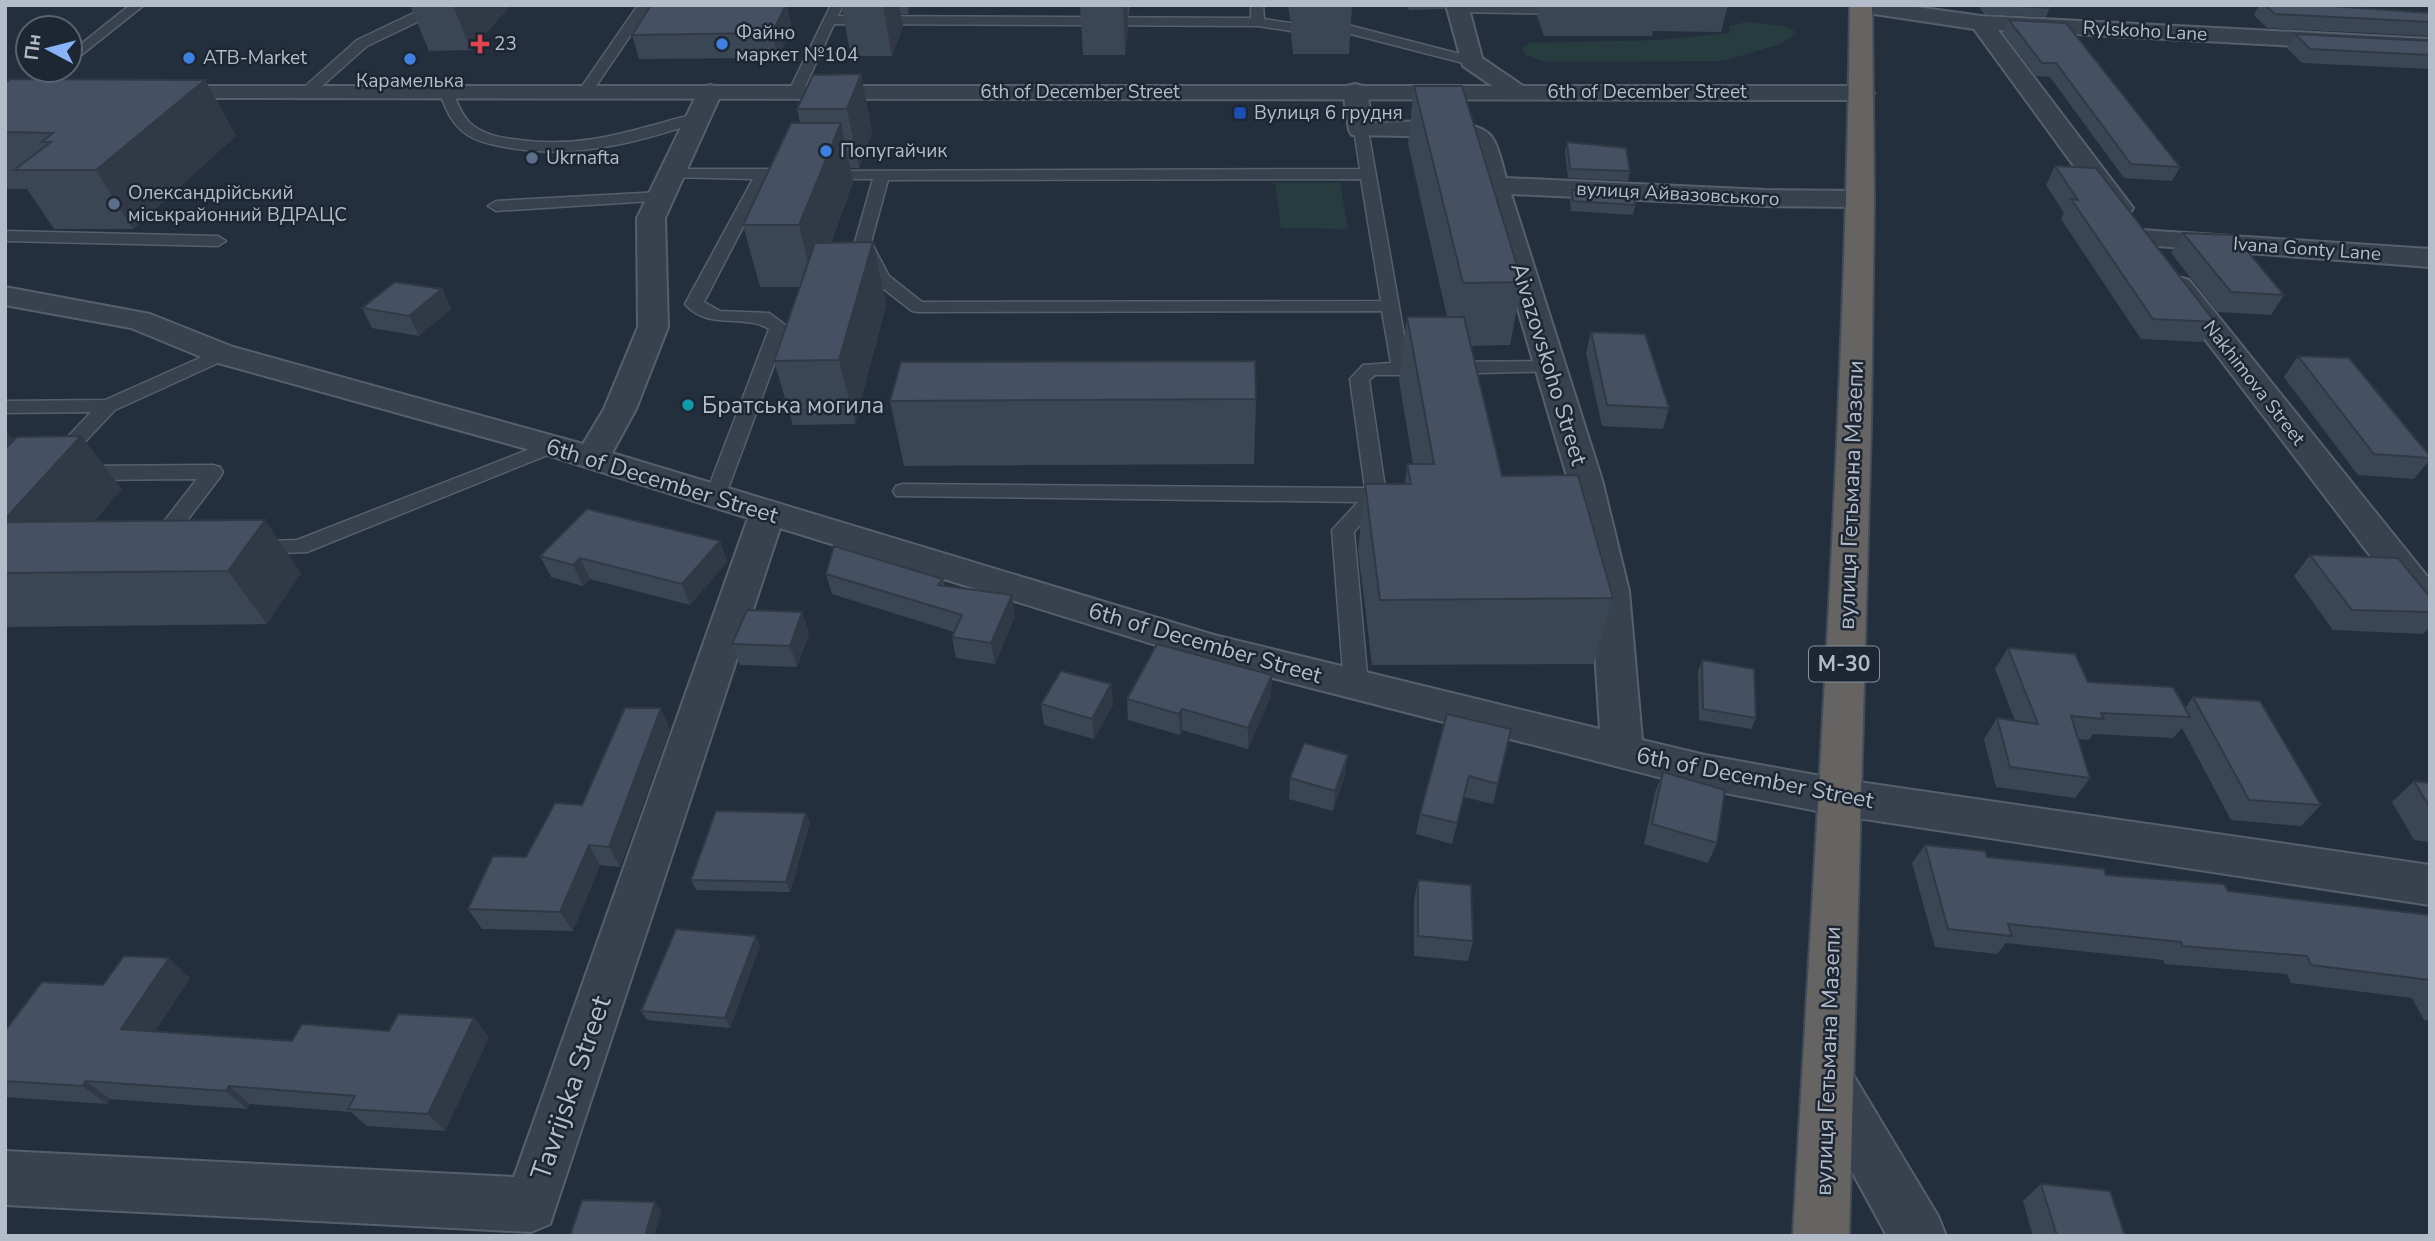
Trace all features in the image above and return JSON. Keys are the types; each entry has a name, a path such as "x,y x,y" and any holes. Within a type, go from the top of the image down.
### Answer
{"highway":[{"name":"вулиця Гетьмана Мазепи","path":"1821,1236 1861,200 1860,5"}],"street":[{"name":"Rylskoho Lane","path":"1860,5 1980,23 2430,46"},
{"path":"1458,7 1471,61 1515,91"},
{"name":"Nakhimova Street","path":"1980,23 2141,238 2430,607"},
{"path":"1355,91 1361,130"},
{"path":"592,458 620,409 653,327 651,218 710,92"},
{"path":"17,94 71,93"},
{"name":"6th of December Street","path":"140,93 1861,93"},
{"name":"Aivazovskoho Street","path":"1361,130 1463,130 1475,134 1481,140 1585,480 1610,591 1622,751"},
{"name":"вулиця Айвазовського","path":"1495,185 1861,200"},
{"name":"Ivana Gonty Lane","path":"2141,238 2430,258"},
{"name":"6th of December Street","path":"5,296 139,320 222,354 553,446 1214,649 1705,772 1838,797 2430,886"},
{"name":"Tavrijska Street","path":"5,1178 524,1220 768,514"},
{"path":"1828,1080 1918,1236"}],"lane":[{"path":"84,49 138,5"},
{"path":"307,92 362,43 425,13 432,5"},
{"path":"585,92 645,5"},
{"path":"795,93 837,5"},
{"path":"1049,21 1052,5"},
{"path":"1257,5 1258,22"},
{"path":"1458,7 1580,10"},
{"path":"830,20 1258,22 1304,29"},
{"path":"1344,28 1471,61"},
{"path":"5,113 17,94 34,84"},
{"path":"446,92 460,121 470,131 486,140 513,145 588,146 699,117"},
{"path":"1361,130 1391,306 1414,369"},
{"path":"496,206 763,174 1369,174"},
{"path":"715,497 779,327 762,317 717,316 694,304 763,174"},
{"path":"882,175 863,242 882,279 918,307 1391,306"},
{"path":"5,236 218,241"},
{"path":"180,548 154,548 213,471 44,474 108,406 222,354"},
{"path":"1376,495 1359,379 1370,369 1550,367"},
{"path":"5,407 108,406"},
{"path":"233,547 299,547 553,446"},
{"path":"903,491 1376,495"},
{"path":"1356,685 1343,530 1376,495"}],"green space":[{"path":"1747,22 1786,26 1797,33 1780,44 1723,61 1546,62 1526,55 1522,48 1530,43 1659,40 1730,33 1729,26"},
{"path":"1275,183 1340,183 1348,229 1281,228"}],"building":[{"path":"651,5 786,5 772,33 632,35"},
{"path":"1997,5 2047,5 2050,8"},
{"path":"2265,5 2317,5 2430,13 2430,22 2275,14"},
{"path":"2009,20 2066,23 2180,167 2131,164 2056,63 2042,63"},
{"path":"2295,34 2430,41 2430,55 2310,49"},
{"path":"861,74 847,109 797,109 813,75"},
{"path":"11,79 14,79 14,84 84,84 84,79 205,80 96,170 14,170 51,142 42,142 53,133 5,132 5,83"},
{"path":"1414,86 1462,86 1522,282 1463,283"},
{"path":"791,123 841,123 799,225 743,225"},
{"path":"1567,142 1626,148 1630,171 1570,169"},
{"path":"2055,166 2096,168 2215,322 2153,319 2071,199 2078,200"},
{"path":"1572,190 1633,192 1635,205 1573,201"},
{"path":"2183,233 2234,235 2284,295 2231,292"},
{"path":"873,242 839,360 774,361 815,243"},
{"path":"395,282 442,289 409,316 362,308"},
{"path":"1407,317 1464,317 1502,476 1578,475 1613,598 1380,600 1365,484 1411,484 1407,464 1434,464"},
{"path":"1591,332 1645,334 1669,408 1607,405"},
{"path":"2298,356 2349,358 2430,458 2374,454"},
{"path":"1255,361 1256,399 890,401 901,362"},
{"path":"81,436 5,519 5,449 17,437"},
{"path":"587,509 720,541 682,584 580,558 573,565 540,556"},
{"path":"265,520 228,571 5,573 5,522"},
{"path":"834,546 943,579 938,585 1012,595 991,643 952,637 962,615 826,574"},
{"path":"2310,555 2398,558 2430,597 2430,612 2352,610"},
{"path":"747,610 802,612 790,646 732,644"},
{"path":"1157,644 1272,675 1248,728 1182,709 1179,714 1127,699"},
{"path":"2008,648 2075,654 2088,682 2173,687 2190,717 2101,713 2104,719 2071,716 2090,778 2010,767 1997,718 2038,724"},
{"path":"1702,660 1754,669 1756,718 1703,709"},
{"path":"1061,671 1111,684 1092,719 1041,704"},
{"path":"2193,697 2260,701 2321,805 2249,800"},
{"path":"625,708 661,708 609,847 589,845 560,912 468,909 493,856 526,857 555,803 582,805"},
{"path":"1447,714 1511,729 1498,784 1469,776 1457,823 1420,814"},
{"path":"1304,743 1348,755 1335,791 1290,778"},
{"path":"1663,772 1725,790 1717,843 1652,824"},
{"path":"2414,781 2430,783 2430,808"},
{"path":"716,811 806,813 786,882 691,880"},
{"path":"1925,845 1985,851 1987,857 2104,869 2106,875 2224,884 2228,891 2430,915 2430,980 2311,965 2307,956 2182,946 2181,942 2008,924 2012,936 1948,929"},
{"path":"1418,880 1471,885 1473,941 1418,936"},
{"path":"676,929 756,936 725,1018 641,1011"},
{"path":"124,956 169,958 121,1029 292,1041 302,1024 389,1031 398,1014 474,1018 428,1114 348,1109 355,1096 229,1086 226,1091 86,1081 82,1086 5,1081 5,1031 42,982 103,985"},
{"path":"2041,1184 2110,1191 2125,1236 2057,1236"},
{"path":"582,1200 655,1202 645,1236 570,1236"}],"place":[{"name":"23","path":"480,44"},
{"name":"Файно маркет №104","path":"722,44"},
{"name":"ATB-Market","path":"189,58"},
{"name":"Карамелька","path":"410,59"},
{"name":"Вулиця 6 грудня","path":"1240,113"},
{"name":"Попугайчик","path":"826,151"},
{"name":"Ukrnafta","path":"532,158"},
{"name":"Олександрійський міськрайонний ВДРАЦС","path":"114,204"},
{"name":"Братська могила","path":"688,405"}]}
